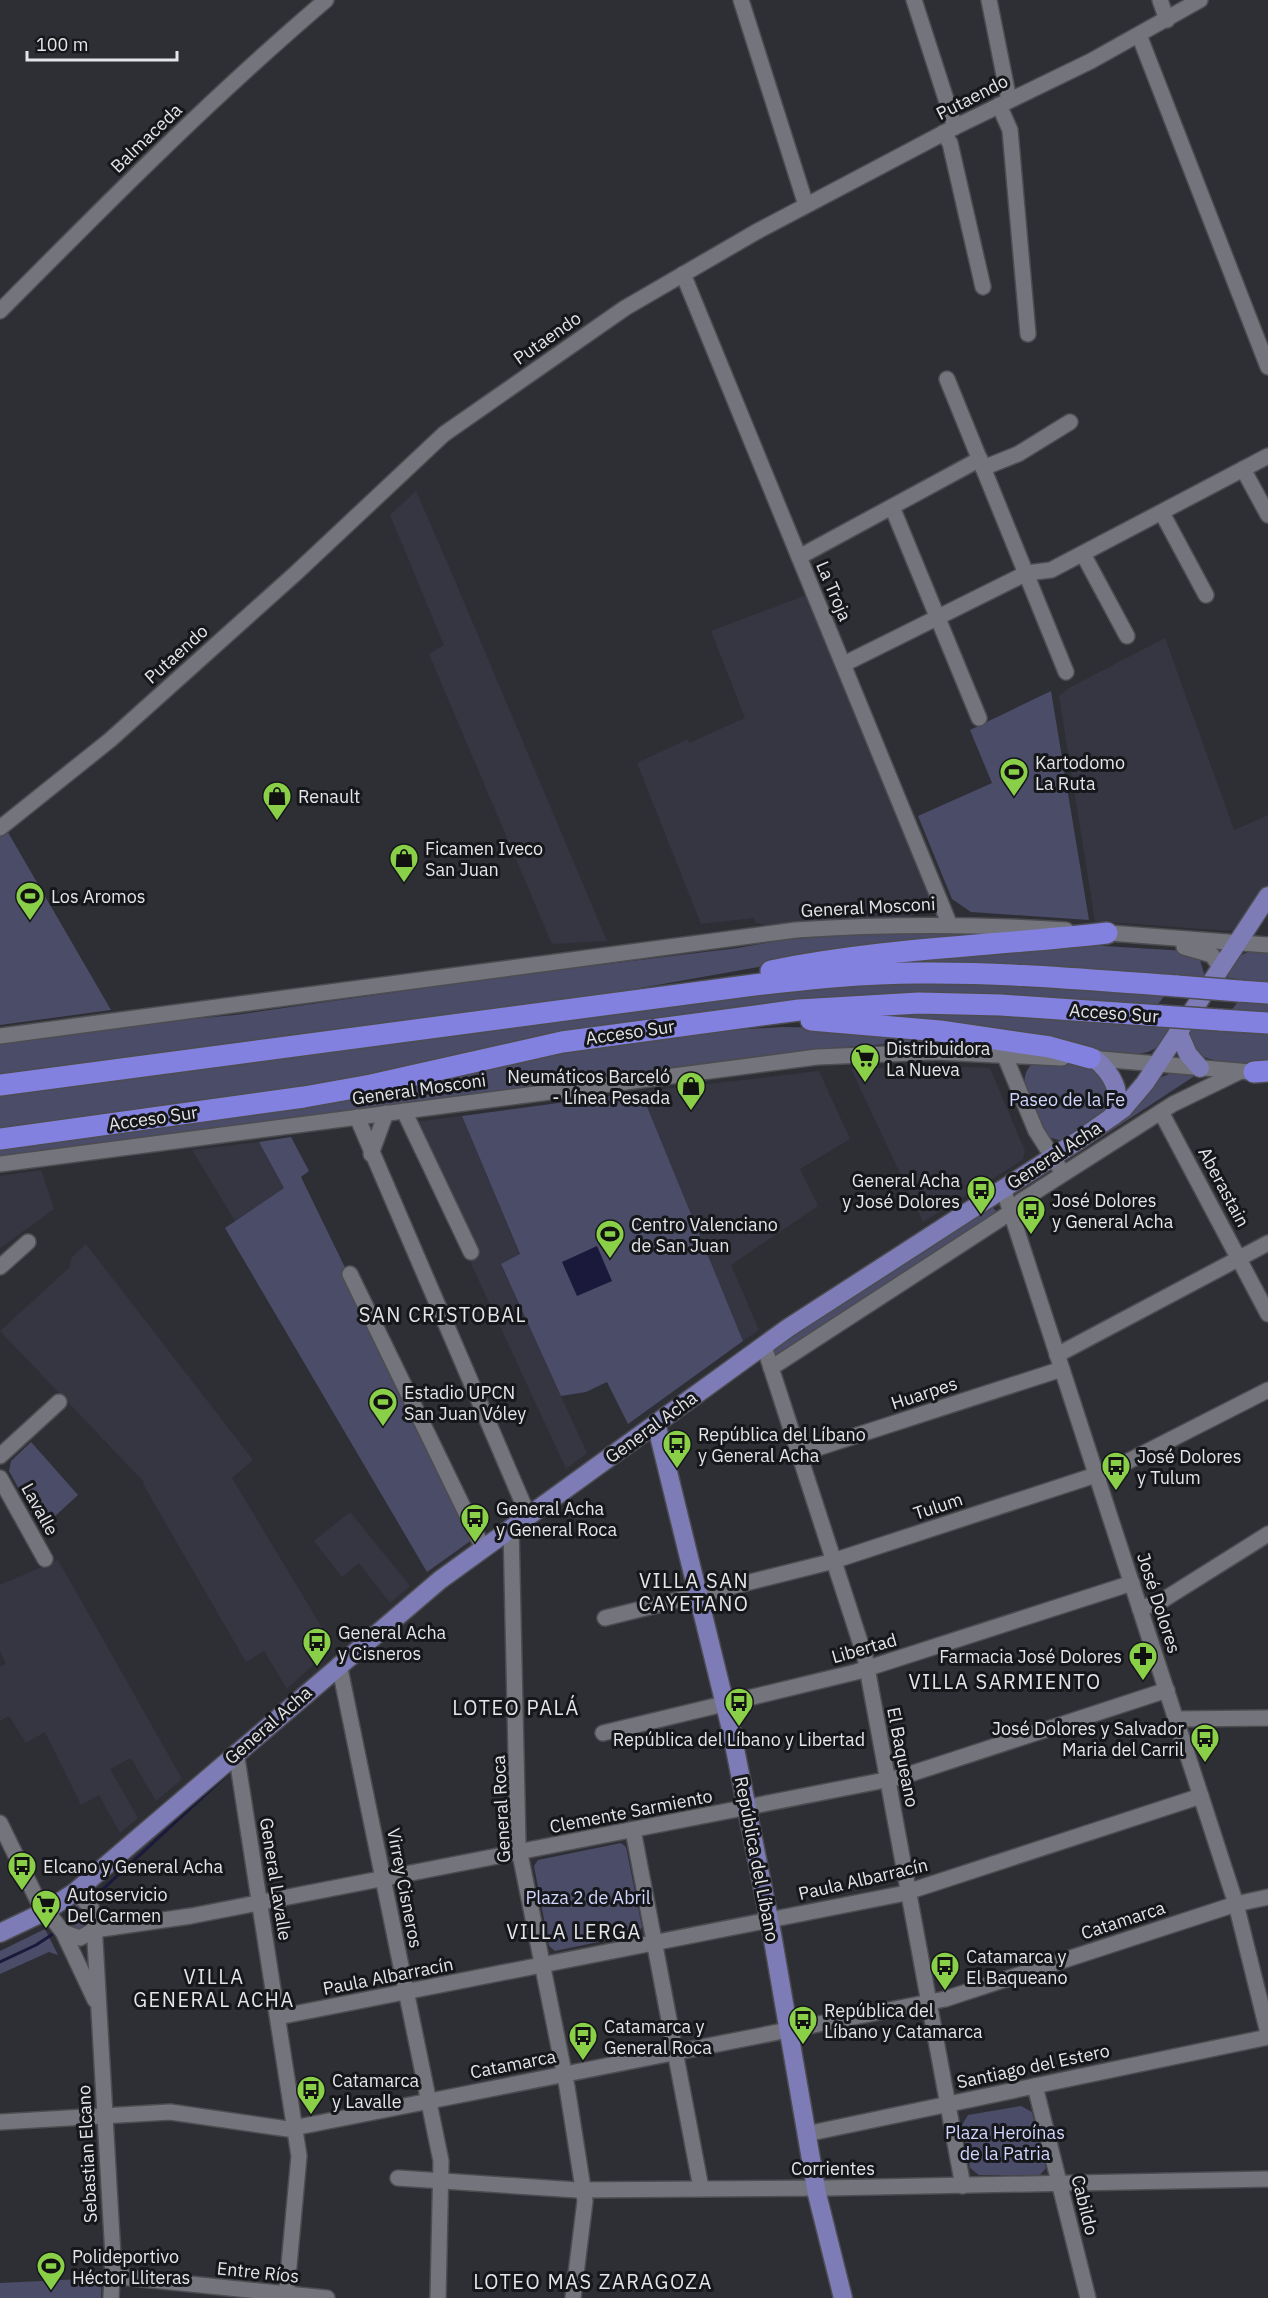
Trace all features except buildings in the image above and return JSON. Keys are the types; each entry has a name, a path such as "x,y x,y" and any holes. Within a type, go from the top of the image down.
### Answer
{"highway":[{"path":"637,1000 826,960 1068,933 1107,933"},
{"name":"Acceso Sur","path":"0,1085 795,980 902,973 1012,975 1268,993"},
{"name":"Acceso Sur","path":"0,1138 322,1094 545,1045 733,1018 848,1006 919,1003 1010,1005 1268,1023"},
{"path":"733,1018 832,1021 928,1029 1050,1047 1092,1058"}],"main road":[{"name":"General Acha","path":"0,1933 46,1911 75,1892 339,1664 437,1583 511,1527 764,1346 1113,1116 1135,1096 1157,1065 1216,961 1236,944 1268,896"},
{"path":"1178,1031 1188,1054 1200,1068"},
{"path":"1092,1058 1113,1078 1117,1092 1113,1116"},
{"name":"República del Líbano","path":"656,1423 725,1703 769,1920 816,2188 843,2298"}],"street":[{"name":"Balmaceda","path":"0,311 137,173 278,41 326,0"},
{"path":"741,0 806,205"},
{"path":"914,0 949,130 983,287"},
{"path":"989,0 1010,130 1028,334"},
{"path":"1160,0 1167,20"},
{"name":"Putaendo","path":"0,828 110,740 304,566 444,434 624,308 806,205 1139,35 1200,0"},
{"path":"1139,35 1268,367"},
{"name":"La Troja","path":"683,274 950,923"},
{"path":"947,379 1065,672"},
{"path":"799,557 892,507 982,464 1018,454 1071,423"},
{"path":"844,664 1027,573 1051,570 1268,456"},
{"path":"1243,470 1268,515"},
{"path":"892,507 979,718"},
{"path":"1162,513 1206,595"},
{"path":"1083,554 1127,636"},
{"name":"General Mosconi","path":"0,1036 796,930 884,924 950,923 1068,933 1189,948 1216,961"},
{"path":"1107,933 1268,945"},
{"path":"1191,939 1216,961"},
{"name":"General Mosconi","path":"0,1164 818,1057 902,1052 1004,1054 1092,1058 1258,1072"},
{"path":"1004,1054 1036,1131 1063,1174"},
{"name":"General Acha","path":"771,1368 1011,1212 1021,1201 1161,1112 1258,1072"},
{"path":"404,1111 471,1252"},
{"name":"Aberastain","path":"1161,1112 1240,1257 1268,1314"},
{"path":"371,1154 386,1113"},
{"path":"357,1117 528,1515"},
{"name":"José Dolores","path":"1003,1188 1236,1904 1268,2035"},
{"path":"0,1267 28,1242"},
{"name":"Huarpes","path":"799,1454 1060,1361 1268,1243"},
{"path":"350,1274 483,1548"},
{"name":"El Baqueano","path":"764,1346 867,1669 963,2186"},
{"name":"Tulum","path":"604,1618 833,1560 1111,1470 1268,1390"},
{"path":"0,1456 59,1402"},
{"name":"Lavalle","path":"0,1478 45,1559"},
{"name":"General Roca","path":"511,1527 520,1852 565,2073 585,2201 573,2298"},
{"path":"1140,1609 1162,1600 1268,1534"},
{"name":"Libertad","path":"603,1733 867,1669 1132,1583"},
{"name":"Virrey Cisneros","path":"339,1664 441,2161 438,2298"},
{"name":"Clemente Sarmiento","path":"63,1932 80,1938 94,1930 147,1924 260,1903 888,1780 1167,1690"},
{"path":"1176,1719 1268,1718"},
{"name":"General Lavalle","path":"236,1752 300,2165 286,2296"},
{"name":"Paula Albarracín","path":"278,2017 909,1892 1201,1796"},
{"name":"Sebastian Elcano","path":"0,1824 37,1899 63,1932 98,2007"},
{"path":"633,1830 701,2188"},
{"name":"Sebastian Elcano","path":"75,1892 92,1908 94,1930 105,2115 111,2298"},
{"name":"Catamarca","path":"0,2122 170,2112 288,2129 296,2128 929,2002 1236,1904 1268,1896"},
{"name":"Santiago del Estero","path":"806,2134 1268,2035"},
{"name":"Cabildo","path":"1035,2086 1088,2298"},
{"name":"Corrientes","path":"398,2178 584,2190 963,2186 1268,2179"},
{"name":"Entre Ríos","path":"112,2276 286,2296 327,2298"}],"shaded area":[{"path":"416,491 607,941 552,944 429,654 444,645 390,515"},
{"path":"809,594 931,889 929,905 909,918 776,927 756,923 754,918 701,924 637,763 688,739 689,743 745,718 711,631"},
{"path":"1165,638 1234,830 1268,815 1268,885 1242,922 1230,931 1095,921 1059,696 1069,688"},
{"path":"936,1066 990,1068 1025,1151 1023,1160 923,1222 851,1069"},
{"name":"Neumáticos Barceló - Línea Pesada","path":"819,1071 850,1139 800,1169 818,1206 731,1265 759,1330 743,1341 641,1092"},
{"path":"462,1116 520,1255 501,1265 587,1453 566,1469 406,1123"},
{"path":"259,1142 284,1188 235,1221 192,1150"},
{"path":"41,1170 54,1209 0,1248 0,1176"},
{"path":"86,1244 253,1460 232,1478 333,1646 287,1689 264,1651 246,1662 143,1484 144,1482 0,1331 70,1267 71,1258"},
{"path":"597,1246 612,1281 577,1296 562,1262"},
{"path":"350,1512 410,1586 390,1603 359,1563 342,1577 314,1541"},
{"path":"58,1560 182,1779 156,1801 131,1758 110,1769 138,1818 120,1833 99,1795 81,1805 45,1732 26,1743 9,1716 0,1721 0,1667 6,1664 0,1651 0,1585"}],"green space":[{"name":"Kartodomo La Ruta","path":"1051,691 1089,920 971,912 952,899 918,816 992,783 970,730"},
{"name":"Los Aromos","path":"6,829 111,1010 0,1025 0,834"},
{"path":"911,930 1000,932 787,962 513,1008 0,1076 0,1044 159,1022 235,1015 516,975 738,948 782,940"},
{"path":"1072,944 1186,951 1200,960 1205,977 978,964 879,964"},
{"path":"1251,951 1268,951 1268,983 1224,977 1239,956"},
{"path":"934,978 1165,995 1156,1007 1005,998 540,1037 368,1079 0,1129 0,1094 781,990"},
{"path":"1240,999 1268,1002 1268,1015 1230,1012"},
{"path":"965,1013 1172,1027 1158,1047 1148,1052 1127,1056 851,1015"},
{"path":"782,1027 854,1028 1040,1049 887,1044 819,1049 0,1157 0,1148 363,1097 526,1058 717,1031"},
{"path":"1191,1028 1268,1033 1268,1066 1220,1063 1221,1061 1203,1056 1197,1051 1187,1034"},
{"name":"Paseo de la Fe","path":"1051,1062 1089,1064 1105,1074 1110,1106 1101,1116 1062,1141 1045,1136 1025,1091 1024,1081 1031,1065"},
{"path":"1174,1072 1196,1075 1088,1146 1086,1142 1157,1079"},
{"name":"Centro Valenciano de San Juan","path":"641,1092 743,1341 628,1424 607,1382 586,1392 561,1396 501,1264 520,1254 462,1116"},
{"name":"Estadio UPCN San Juan Vóley","path":"291,1137 309,1171 301,1177 476,1537 427,1572 225,1228 284,1188 259,1142"},
{"path":"991,1206 999,1214 774,1360 770,1350"},
{"path":"31,1442 78,1495 41,1529 9,1471 11,1461"},
{"name":"Plaza 2 de Abril","path":"621,1843 626,1847 642,1927 637,1934 555,1951 549,1946 534,1866 538,1860"},
{"path":"77,1904 85,1910 87,1929 82,1932 68,1928 66,1920 71,1909"},
{"path":"45,1929 58,1955 49,1952 0,1974 0,1951"},
{"name":"Plaza Heroínas de la Patria","path":"1021,2106 1032,2112 1046,2168 1040,2175 979,2175 970,2168 962,2125 968,2115"},
{"name":"Polideportivo Héctor Lliteras","path":"102,2278 101,2298 0,2298 0,2283"}],"waterway":[{"path":"90,1901 233,1769"},
{"path":"64,1926 83,1908"},
{"path":"0,1962 36,1945 56,1932"}],"place":[{"name":"Kartodomo La Ruta","path":"1014,798"},
{"name":"Renault","path":"277,822"},
{"name":"Ficamen Iveco San Juan","path":"404,884"},
{"name":"Los Aromos","path":"30,922"},
{"name":"Distribuidora La Nueva","path":"865,1084"},
{"name":"Neumáticos Barceló - Línea Pesada","path":"691,1112"},
{"name":"General Acha y José Dolores","path":"981,1216"},
{"name":"José Dolores y General Acha","path":"1031,1236"},
{"name":"Centro Valenciano de San Juan","path":"610,1260"},
{"name":"Estadio UPCN San Juan Vóley","path":"383,1428"},
{"name":"República del Líbano y General Acha","path":"677,1470"},
{"name":"José Dolores y Tulum","path":"1116,1492"},
{"name":"General Acha y General Roca","path":"475,1544"},
{"name":"General Acha y Cisneros","path":"317,1668"},
{"name":"Farmacia José Dolores","path":"1143,1682"},
{"name":"República del Líbano y Libertad","path":"739,1728"},
{"name":"José Dolores y Salvador Maria del Carril","path":"1205,1764"},
{"name":"Elcano y General Acha","path":"22,1892"},
{"name":"Autoservicio Del Carmen","path":"46,1930"},
{"name":"Catamarca y El Baqueano","path":"945,1992"},
{"name":"República del Líbano y Catamarca","path":"803,2046"},
{"name":"Catamarca y General Roca","path":"583,2062"},
{"name":"Catamarca y Lavalle","path":"311,2116"},
{"name":"Polideportivo Héctor Lliteras","path":"51,2292"}],"district":[{"name":"SAN CRISTOBAL","path":"443,1314"},
{"name":"VILLA SAN CAYETANO","path":"694,1592"},
{"name":"VILLA SARMIENTO","path":"1005,1681"},
{"name":"LOTEO PALÁ","path":"516,1707"},
{"name":"VILLA LERGA","path":"574,1931"},
{"name":"VILLA GENERAL ACHA","path":"214,1988"},
{"name":"LOTEO MAS ZARAGOZA","path":"593,2281"}]}
